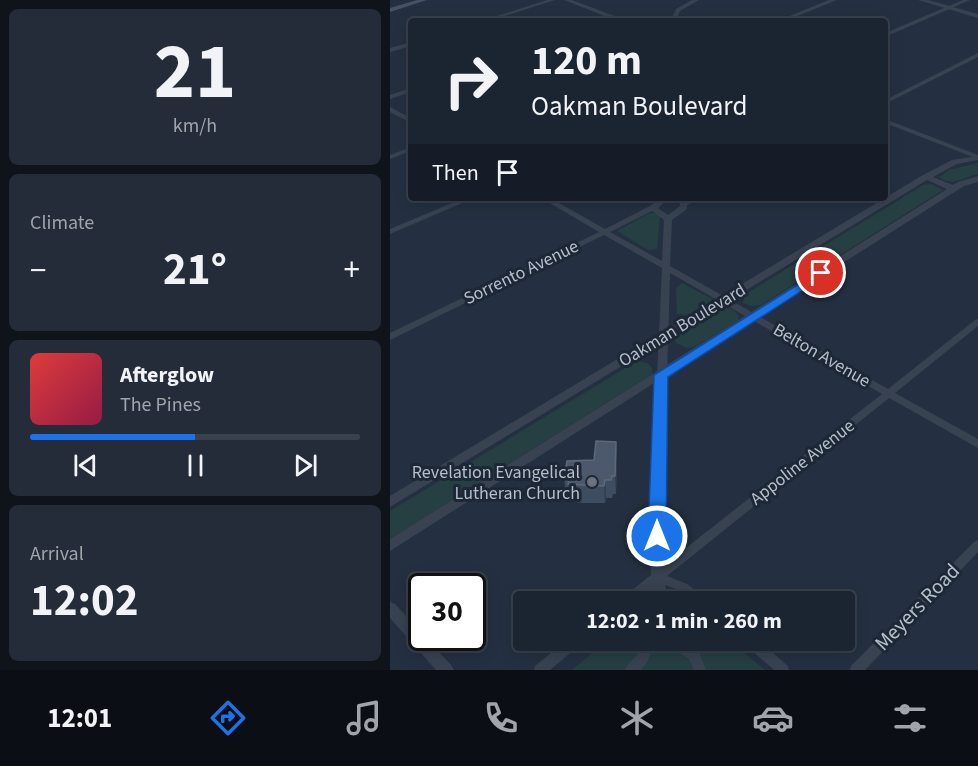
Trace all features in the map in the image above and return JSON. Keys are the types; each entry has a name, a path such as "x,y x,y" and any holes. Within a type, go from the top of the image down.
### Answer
{"main road":[{"path":"390,10 424,0"}],"street":[{"path":"494,18 552,0"},
{"path":"567,0 609,18"},
{"path":"674,18 678,10 696,0"},
{"path":"788,18 834,0"},
{"path":"921,0 978,16"},
{"path":"888,34 967,0"},
{"path":"390,50 408,45"},
{"path":"888,100 978,55"},
{"path":"390,97 408,91"},
{"path":"390,109 408,119"},
{"path":"888,122 978,157"},
{"path":"390,157 408,150"},
{"name":"Oakman Boulevard","path":"888,200 955,162 978,157"},
{"path":"926,177 954,189"},
{"name":"Oakman Boulevard","path":"390,546 954,189 978,179"},
{"path":"390,232 463,201"},
{"path":"550,201 603,231"},
{"name":"Sorrento Avenue","path":"390,337 652,208 661,201"},
{"path":"668,219 691,201"},
{"name":"Oakman Boulevard","path":"390,502 887,201"},
{"path":"652,208 668,219"},
{"path":"661,591 657,577 661,375 668,219"},
{"name":"Belton Avenue","path":"603,231 978,444"},
{"name":"Appoline Avenue","path":"640,591 978,322"},
{"name":"Meyers Road","path":"856,670 978,545"},
{"path":"651,591 657,577"},
{"path":"657,577 688,591"},
{"path":"390,608 446,670"},
{"path":"540,670 563,651"},
{"path":"631,670 640,664 645,651"},
{"path":"688,651 694,655 700,670"},
{"path":"761,651 783,670"}],"green space":[{"path":"978,163 978,174 953,182 939,177 949,170"},
{"path":"931,184 943,190 761,305 752,306 743,303 744,295 923,185"},
{"path":"650,213 657,213 660,216 657,249 648,250 617,231"},
{"path":"682,283 712,299 688,315 677,314 676,288"},
{"path":"726,308 734,310 739,316 738,320 694,347 687,348 676,343 675,339 679,335"},
{"path":"637,361 647,363 652,367 652,374 390,539 390,511"},
{"path":"595,651 742,651 765,670 572,670"}],"building":[{"path":"596,441 616,442 615,476 612,476 611,480 605,480 604,486 568,484 569,478 564,478 567,461 594,460"}],"place":[{"name":"Revelation Evangelical Lutheran Church","path":"592,482"}],"route":[{"path":"657,536 661,375 821,273"}]}
